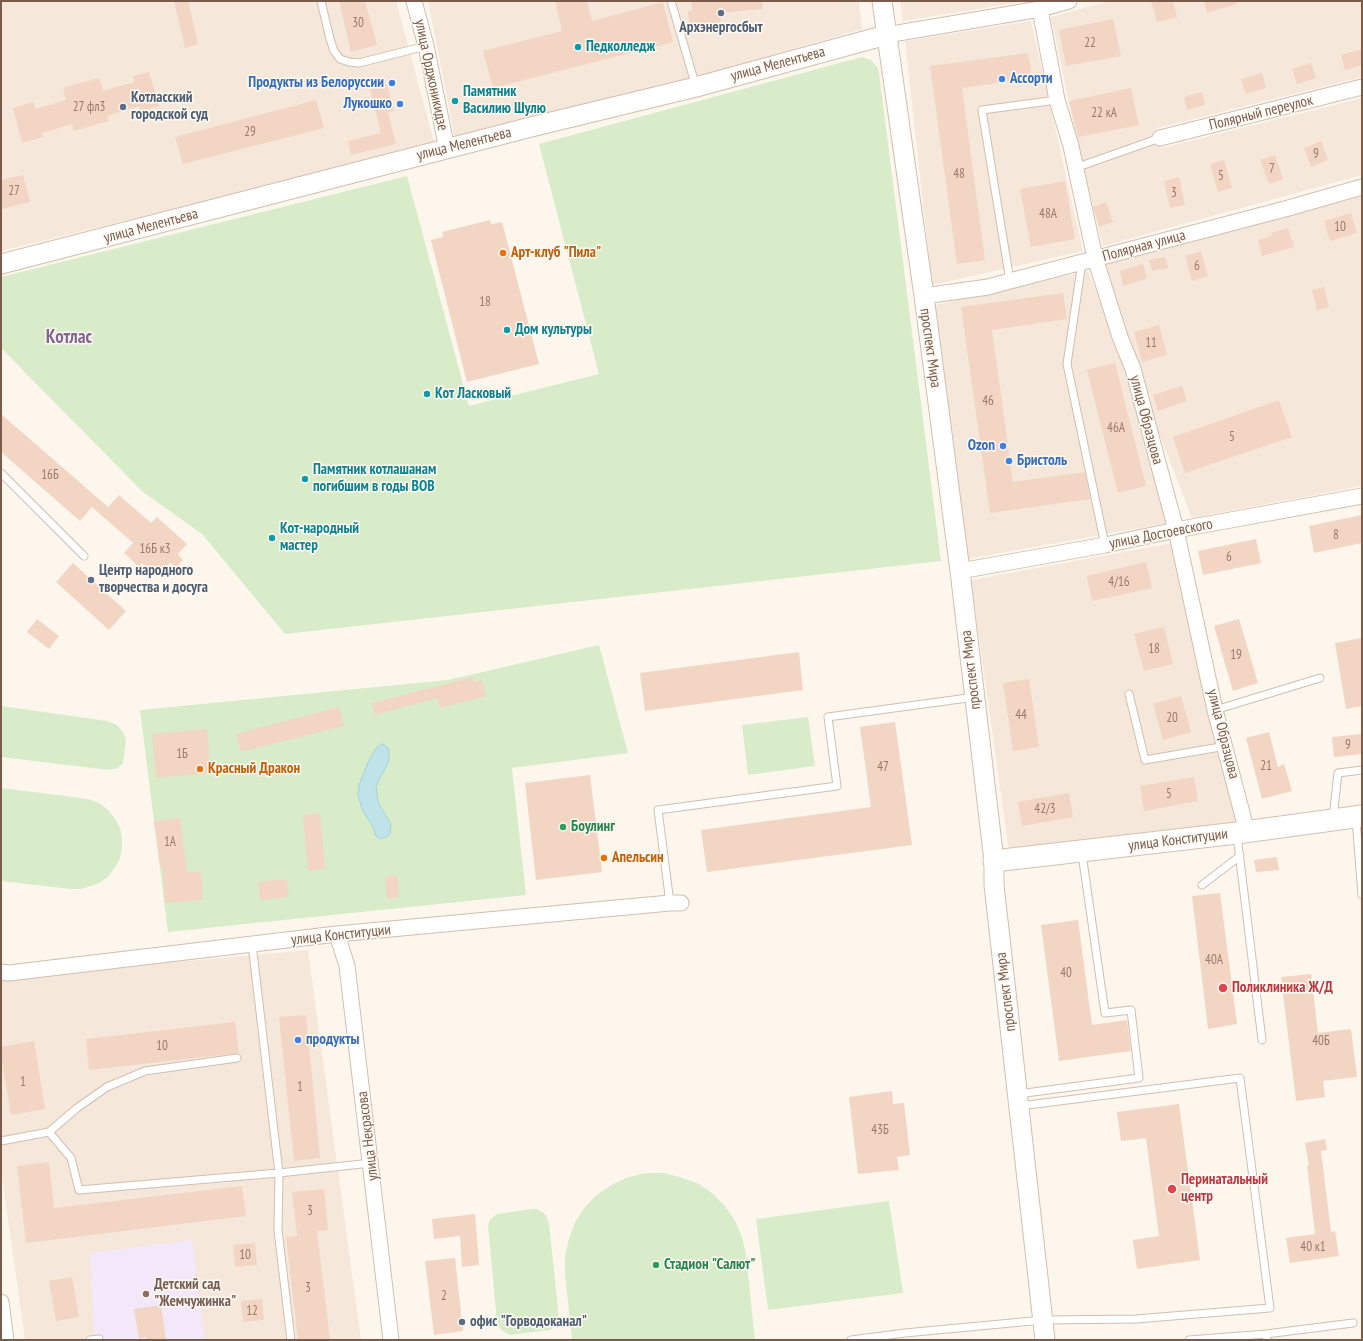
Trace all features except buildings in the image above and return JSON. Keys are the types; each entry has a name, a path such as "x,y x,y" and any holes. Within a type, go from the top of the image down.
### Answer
{"main road":[{"name":"улица Конституции","path":"994,861 1242,833 1359,816"}],"street":[{"name":"улица Орджоникидзе","path":"414,1 426,46 447,149"},
{"name":"проспект Мира","path":"882,1 924,296 960,571 994,861 994,885 1045,1340"},
{"name":"улица Мелентьева","path":"1,264 531,127 696,86 886,35 1039,5 1070,1"},
{"name":"улица Образцова","path":"1039,5 1057,100 1075,168 1089,260 1133,369 1176,530 1215,710 1226,746 1242,833"},
{"name":"Полярный переулок","path":"1160,138 1362,87"},
{"name":"Полярная улица","path":"924,296 988,288 1362,187"},
{"name":"улица Достоевского","path":"960,571 1362,496"},
{"name":"улица Конституции","path":"1,972 9,973 337,934 676,903"},
{"name":"улица Некрасова","path":"337,934 347,966 391,1340"},
{"path":"1,1302 6,1340"}],"lane":[{"path":"321,1 330,39 334,51 340,59 359,63 426,46"},
{"path":"671,1 696,86"},
{"path":"1010,281 982,110 1057,100"},
{"path":"1075,168 1160,138"},
{"path":"1089,260 1067,364 1105,545"},
{"path":"1,473 84,556"},
{"path":"1215,710 1320,678"},
{"path":"1129,694 1145,760 1226,746"},
{"path":"676,903 658,810 837,786 828,717 975,697"},
{"path":"1333,820 1338,772 1362,770"},
{"path":"1359,816 1362,893"},
{"path":"1242,833 1240,856 1262,1040"},
{"path":"1019,1100 1139,1078 1131,1010 1105,1013 1081,852"},
{"path":"1202,885 1240,856"},
{"path":"252,944 279,1173 278,1230 291,1340"},
{"path":"1,1141 49,1132 77,1108 107,1087 145,1071 237,1058"},
{"path":"851,1340 905,1333 1043,1320 1136,1318 1270,1308 1240,1078 1019,1100"},
{"path":"49,1132 71,1158 79,1190 279,1173 371,1163"},
{"path":"1189,1340 1266,1337 1353,1323"},
{"path":"90,1340 99,1339"}],"shaded area":[{"path":"1,1 396,1 435,145 1,251"},
{"path":"428,1 859,1 862,29 704,75 455,139"},
{"path":"900,1 1028,1 903,21"},
{"path":"1109,1 1362,1 1362,77 1157,128 1150,140 1162,148 1362,98 1362,175 1103,246 1076,137 1051,17"},
{"path":"1031,21 1083,251 932,285 905,41"},
{"path":"1362,194 1362,486 1192,518 1134,369 1105,262"},
{"path":"1088,271 1129,371 1172,522 968,559 935,305"},
{"path":"1178,542 1252,822 1009,851 971,580"},
{"path":"308,950 361,1340 25,1340 1,1170 1,978"},
{"name":"Детский сад \"Жемчужинка\"","path":"192,1240 205,1340 93,1340 90,1253"}],"green space":[{"path":"862,57 871,60 878,68 879,73 941,561 285,634 202,534 143,492 1,348 1,277 407,176 469,406 599,374 539,144"},
{"path":"599,645 628,753 512,768 526,895 168,932 140,710 448,680"},
{"path":"1,706 107,721 117,725 123,732 126,740 123,763 118,768 109,770 1,757"},
{"path":"808,717 815,766 748,775 742,725"},
{"path":"1,788 81,798 101,804 115,819 120,828 122,839 120,858 109,876 101,882 81,889 1,881"},
{"name":"Стадион \"Салют\"","path":"646,1173 663,1173 697,1183 712,1193 725,1206 735,1221 742,1237 746,1255 755,1340 572,1340 565,1274 565,1256 575,1222 585,1207 598,1194 613,1184 629,1177"},
{"path":"889,1201 903,1293 768,1310 756,1219"},
{"path":"537,1209 545,1214 549,1223 559,1319 557,1324 550,1330 510,1335 501,1330 497,1322 488,1225 490,1220 497,1214"}],"water":[{"path":"383,744 389,749 389,761 376,786 378,802 391,824 390,834 387,837 380,839 376,836 373,827 362,809 358,795 359,785 369,760 377,747"}],"place":[{"name":"Архэнергосбыт","path":"721,13"},
{"name":"Педколледж","path":"578,47"},
{"name":"Ассорти","path":"1002,79"},
{"name":"Продукты из Белоруссии","path":"392,83"},
{"name":"Памятник Василию Шулю","path":"455,101"},
{"name":"Лукошко","path":"400,104"},
{"name":"Котласский городской суд","path":"123,107"},
{"name":"Арт-клуб \"Пила\"","path":"503,253"},
{"name":"Дом культуры","path":"507,330"},
{"name":"Кот Ласковый","path":"427,394"},
{"name":"Ozon","path":"1003,446"},
{"name":"Бристоль","path":"1009,461"},
{"name":"Памятник котлашанам погибшим в годы ВОВ","path":"305,479"},
{"name":"Кот-народный мастер","path":"272,538"},
{"name":"Центр народного творчества и досуга","path":"91,580"},
{"name":"Красный Дракон","path":"200,769"},
{"name":"Боулинг","path":"563,827"},
{"name":"Апельсин","path":"604,858"},
{"name":"Поликлиника Ж/Д","path":"1223,988"},
{"name":"продукты","path":"298,1040"},
{"name":"Перинатальный центр","path":"1172,1189"},
{"name":"Стадион \"Салют\"","path":"656,1265"},
{"name":"Детский сад \"Жемчужинка\"","path":"146,1294"},
{"name":"офис \"Горводоканал\"","path":"462,1322"}],"district":[{"name":"Котлас","path":"69,338"}]}
